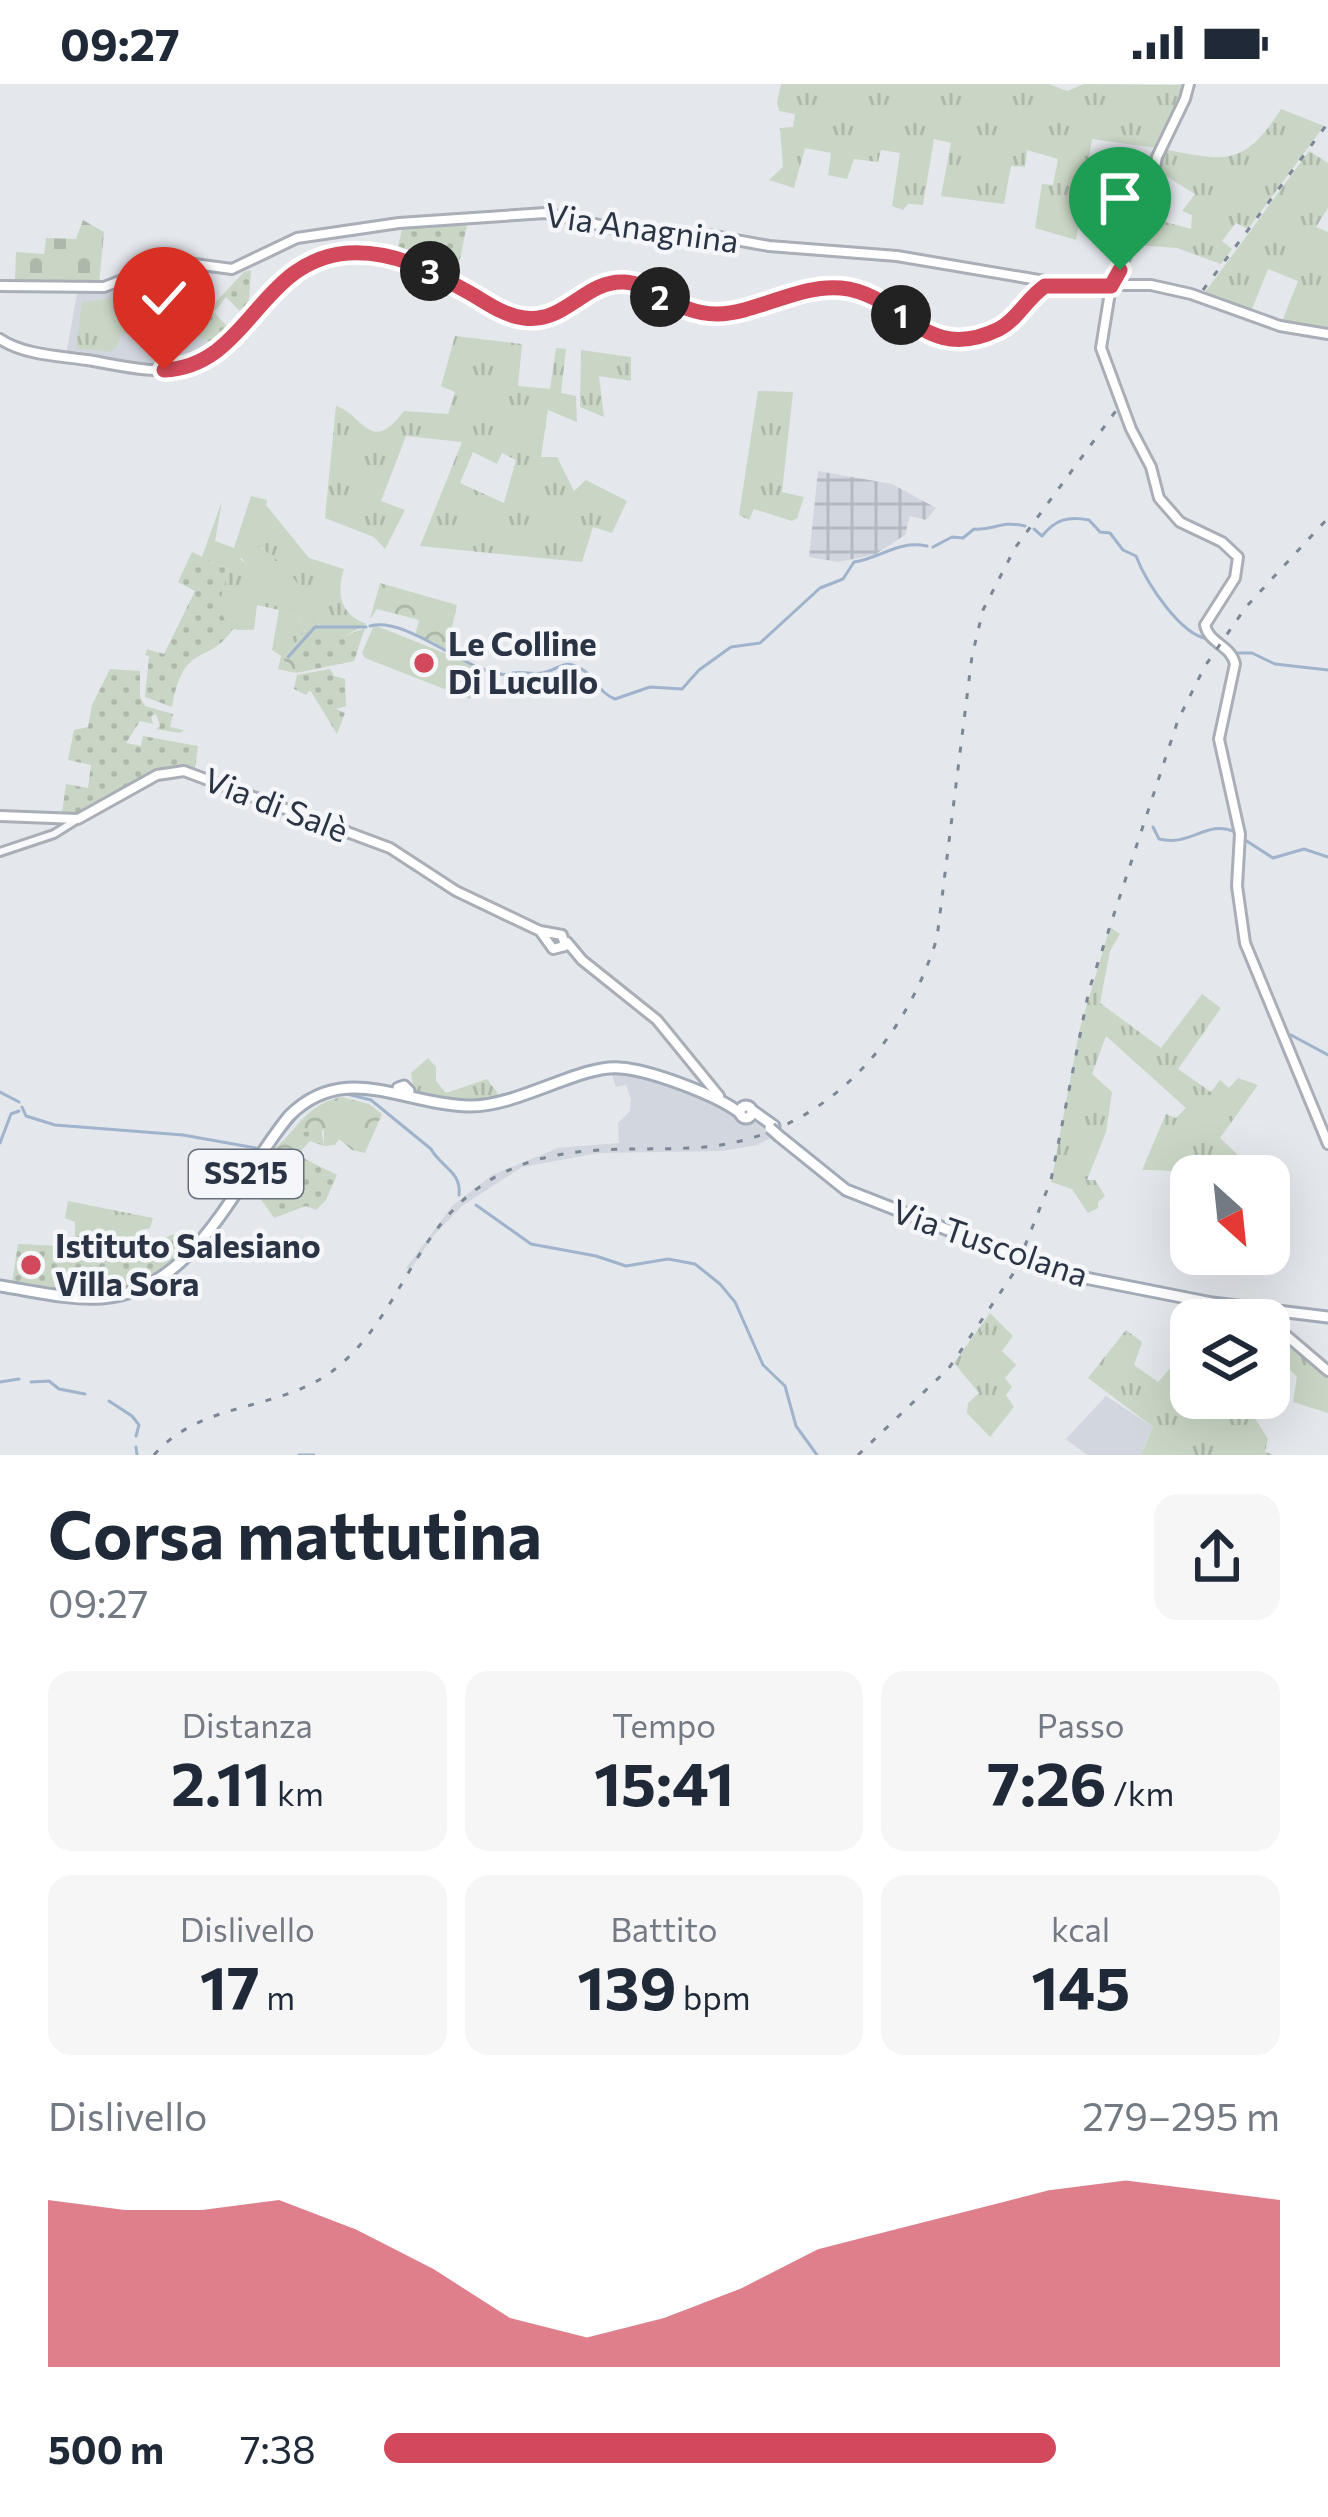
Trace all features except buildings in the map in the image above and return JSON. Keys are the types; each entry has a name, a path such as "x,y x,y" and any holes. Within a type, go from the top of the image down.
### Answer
{"main road":[{"path":"1189,84 1157,157 1145,218 1112,285 1101,348 1131,429 1151,467 1157,495 1180,523 1222,542 1238,560 1234,579 1208,614 1205,626 1211,639 1231,652 1235,664 1219,739 1240,836 1237,886 1246,943 1328,1144"},
{"name":"Via Anagnina","path":"0,286 104,287 172,261 232,268 297,238 403,222 531,213 562,215 637,234 708,235 765,246 889,255 1068,286 1134,283 1178,290 1280,326 1328,336"},
{"name":"Via Anagnina","path":"0,339 14,347 84,360 164,370 188,368 221,351 293,272 326,257 362,253 408,261 497,309 530,319 558,314 597,287 617,282 641,286 681,308 710,314 834,288 875,298 924,333 946,338 997,330 1027,300 1039,282 1009,274"},
{"name":"Via Anagnina","path":"1027,300 1047,286 1112,285"},
{"name":"Via di Salè","path":"0,816 58,826 159,774 184,771 394,850 452,889 540,931 557,934"},
{"name":"Via di Salè","path":"540,931 550,945"},
{"path":"566,941 561,950 550,945 557,934 566,941 583,961 657,1020 714,1096"},
{"name":"Via Tuscolana","path":"0,1286 90,1298 118,1296 151,1285 185,1260 284,1121 303,1103 346,1085 456,1106 492,1105 616,1067 714,1096 747,1112 846,1190 1075,1276 1197,1299"},
{"name":"Via Tuscolana","path":"1029,1259 1232,1302 1328,1315"},
{"name":"Via Tuscolana","path":"1290,1317 1328,1315"},
{"path":"1290,1339 1328,1371"}],"street":[{"path":"0,852 58,826"}],"shaded area":[{"path":"183,266 176,292 180,328 211,342 218,351 172,366 66,355 77,293 108,293"},
{"path":"818,471 892,484 936,508 926,520 910,516 905,535 874,555 838,562 809,557"},
{"path":"611,1072 716,1102 745,1122 760,1123 775,1136 757,1145 722,1151 599,1153 522,1167 462,1206 410,1270 406,1268 452,1206 492,1175 558,1148 619,1143 618,1123 630,1111 631,1099 626,1085 616,1087"},
{"path":"1106,1396 1153,1427 1141,1455 1087,1455 1066,1439"}],"green space":[{"path":"781,84 1049,84 1067,91 1084,84 1184,85 1156,148 1092,139 1076,240 1035,228 1042,184 1053,185 1058,159 1027,150 1025,167 1011,166 1004,204 941,196 951,143 934,139 923,205 908,204 903,210 892,206 900,153 881,150 878,162 854,159 847,179 828,175 831,153 805,148 794,188 769,180 783,167 780,128 793,127 795,114 779,111"},
{"path":"1281,109 1324,126 1248,229 1236,223 1222,241 1232,249 1221,264 1177,248 1135,245 1147,217 1191,229 1192,215 1182,211 1195,194 1158,171 1163,149 1231,156 1256,142"},
{"path":"1309,151 1328,163 1328,208 1316,227 1328,232 1328,331 1281,324 1298,281 1268,269 1251,312 1203,295"},
{"path":"83,220 104,232 99,284 15,280 16,252 44,254 46,238 76,239"},
{"path":"425,224 467,225 455,283 405,255 396,255 403,225 427,229"},
{"path":"251,270 243,314 226,297 214,312 233,333 218,351 211,342 192,334 181,320 210,308"},
{"path":"133,296 141,331 121,334 110,352 76,348 82,302"},
{"path":"455,336 522,344 518,386 550,389 556,348 566,349 561,393 576,396 577,422 548,410 541,457 557,457 574,491 586,480 627,501 612,533 593,527 582,562 420,546 462,442 406,436 381,501 405,510 385,549 374,537 325,518 336,406 375,432 404,411 448,414 455,392 441,386","holes":["473,452 497,464 502,453 516,460 504,503 460,483"]},
{"path":"581,350 631,357 631,381 599,376 604,417 580,407"},
{"path":"758,391 793,392 782,492 804,497 792,521 754,509 749,520 739,515"},
{"path":"251,496 267,500 266,505 309,558 344,569 342,602 351,615 367,624 345,636 322,632 306,597 262,548 240,559 278,590 301,620 305,631 283,659 296,673 278,669 281,656 272,650 279,610 257,605 254,630 226,625 221,602 228,569 202,557 222,501 215,541 234,548"},
{"path":"246,540 283,566 318,619 322,632 314,630 302,654 306,671 296,673 283,659 305,631 300,618 244,562 237,551"},
{"path":"192,552 228,569 221,608 233,629 190,663 172,707 145,697 149,656 145,655 147,649 164,654 195,591 178,582"},
{"path":"380,583 457,605 446,652 415,636 419,620 377,609 370,619"},
{"name":"Le Colline Di Lucullo","path":"374,625 482,668 470,699 365,658 362,653"},
{"path":"365,628 354,661 306,671 298,648 314,630 345,636"},
{"path":"110,669 140,671 140,697 145,706 173,714 170,727 184,730 156,729 160,726 156,714 151,716 153,724 140,721 126,743 141,746 143,736 198,746 195,769 153,770 152,775 82,815 61,819 66,784 88,788 91,765 68,760 74,730 88,727 92,705"},
{"path":"330,669 334,676 345,679 346,706 336,709 345,713 337,734 310,690 306,695 294,689 297,675"},
{"path":"1110,927 1120,934 1110,951 1100,1003 1161,1048 1202,994 1221,1008 1178,1069 1211,1092 1220,1080 1229,1088 1238,1078 1258,1085 1220,1138 1238,1155 1170,1155 1170,1171 1142,1170 1166,1114 1176,1118 1186,1108 1106,1036 1092,1074 1112,1092 1106,1132 1087,1180 1095,1180 1105,1196 1088,1213 1072,1189 1051,1182 1080,1028"},
{"path":"428,1058 446,1093 487,1079 502,1099 455,1100 414,1091 411,1073"},
{"path":"341,1097 369,1104 382,1114 365,1153 339,1139 335,1145 324,1146 324,1130 303,1134 308,1138 288,1163 251,1185 246,1180 266,1152 305,1116"},
{"path":"321,1128 324,1146 310,1141 297,1155 337,1175 326,1200 316,1210 306,1206 274,1218 251,1185 288,1164 307,1138 302,1133"},
{"path":"68,1201 153,1218 150,1228 140,1230 136,1239 148,1248 125,1259 65,1247 63,1238 75,1236 75,1222 65,1218"},
{"path":"190,1232 194,1237 173,1260 133,1286 91,1293 12,1283 18,1244 60,1246 125,1259 171,1235"},
{"path":"990,1313 1013,1336 1002,1351 1016,1365 1005,1378 1012,1387 1006,1395 1014,1407 990,1437 967,1413 968,1403 979,1393 954,1363"},
{"path":"1126,1330 1142,1342 1134,1365 1158,1382 1170,1369 1170,1419 1255,1419 1268,1439 1265,1452 1274,1455 1141,1455 1153,1427 1088,1378"},
{"path":"1290,1344 1328,1376 1328,1413 1293,1402 1297,1377 1290,1370"}],"waterway":[{"path":"1034,529 1042,536 1057,522 1075,518 1089,520 1100,532 1110,533 1123,550 1136,556 1176,618 1208,639"},
{"path":"933,547 952,537 963,538 974,529 1025,526"},
{"path":"513,673 542,673 573,665 615,699 650,687 682,689 731,647 760,643 820,588 843,579 854,562 907,545 927,546"},
{"path":"370,626 404,630 479,668 510,674"},
{"path":"288,657 315,627 366,627"},
{"path":"1235,653 1252,653 1275,664 1328,670"},
{"path":"1153,827 1159,839 1170,840 1216,829 1235,832"},
{"path":"1242,838 1273,858 1304,849 1328,857"},
{"path":"1291,1035 1328,1055"},
{"path":"0,1092 19,1102"},
{"path":"347,1094 371,1100 431,1149 454,1175 459,1195"},
{"path":"271,1148 299,1114 321,1099"},
{"path":"22,1107 26,1116 55,1125 183,1135 256,1148"},
{"path":"0,1143 11,1114 19,1111"},
{"path":"476,1205 531,1244 626,1266 668,1259 695,1264 735,1302 763,1365 785,1386 796,1426 817,1455"},
{"path":"0,1382 19,1379"},
{"path":"31,1382 49,1381 59,1389 85,1394"},
{"path":"109,1401 139,1425 136,1436"},
{"path":"136,1447 137,1455"},
{"path":"299,1455 314,1455"}],"railway":[{"path":"1203,290 1328,123"},
{"path":"154,1455 196,1424 295,1391 340,1365 381,1317 451,1213 503,1173 572,1153 691,1148 735,1142 776,1129 847,1084 876,1053 901,1018 937,938 972,656 983,610 1015,548 1118,408"},
{"path":"858,1455 949,1368 1015,1271 1051,1180 1089,990 1178,720 1205,666 1246,607 1328,518"}],"place":[{"name":"Le Colline Di Lucullo","path":"424,663"},
{"name":"Istituto Salesiano Villa Sora","path":"31,1265"}],"route":[{"path":"164,370 188,368 212,357 287,276 342,254 401,258 523,318 554,315 597,287 617,282 641,286 670,304 710,314 834,288 875,298 924,333 946,338 1000,328 1045,286 1111,286 1120,270"}]}
